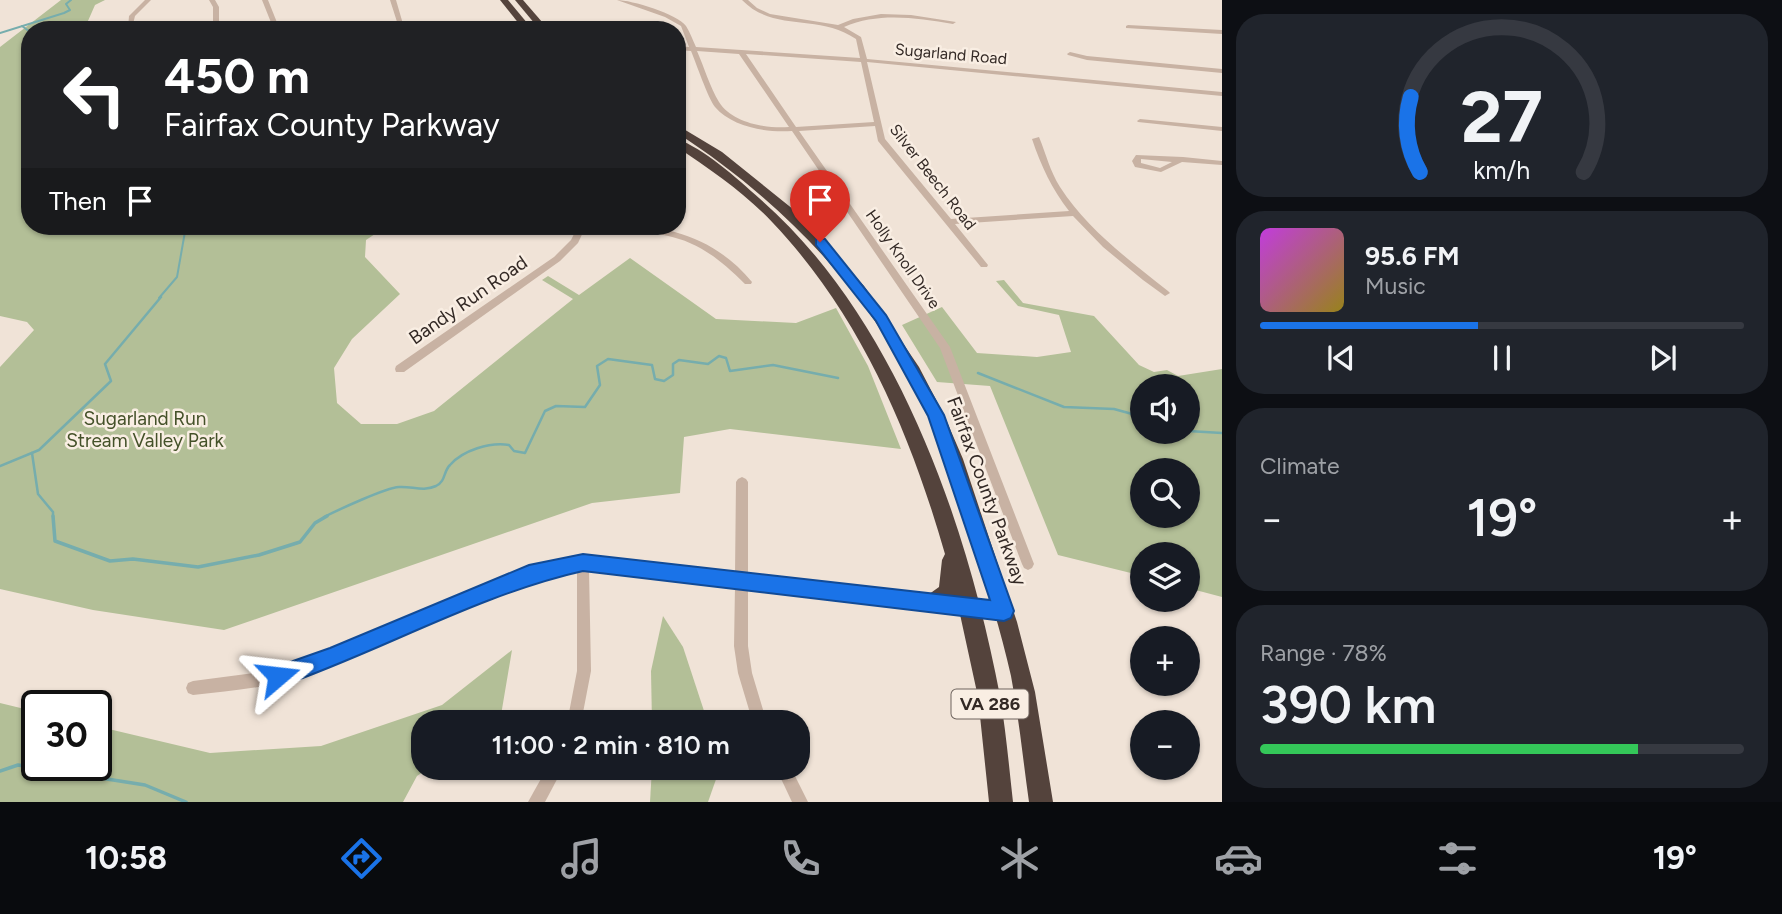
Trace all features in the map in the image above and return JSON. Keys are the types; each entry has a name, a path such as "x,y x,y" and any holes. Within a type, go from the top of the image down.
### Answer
{"highway":[{"path":"504,0 516,21"},
{"path":"519,0 537,21"},
{"path":"513,14 520,21"},
{"name":"Fairfax County Parkway","path":"686,134 728,160 796,217 840,265 881,318 936,415 1004,611 1021,679 1041,802"},
{"name":"VA 286","path":"686,148 726,175 782,225 854,316 908,418 925,458 970,607 989,700 1001,802"},
{"path":"932,604 948,592 953,551"}],"street":[{"path":"131,21 132,16 148,0"},
{"path":"212,0 216,7 216,21"},
{"path":"265,0 273,21"},
{"path":"393,0 399,21"},
{"path":"620,0 676,21"},
{"path":"745,0 755,9 770,15 840,26 859,19 881,17 953,22"},
{"name":"Silver Beech Road","path":"840,26 859,38 876,124 886,146 984,265"},
{"path":"1128,27 1222,32"},
{"path":"686,29 717,105 724,113 752,126 795,128 876,124"},
{"name":"Sugarland Road","path":"686,48 863,60 1222,94"},
{"name":"Holly Knoll Drive","path":"741,52 935,330 960,384 1028,564"},
{"path":"1070,54 1222,71"},
{"path":"1140,121 1222,129"},
{"path":"1036,139 1050,176 1076,212 1112,249 1165,293"},
{"path":"1183,159 1161,170 1138,165 1136,161 1152,156 1183,159 1222,163"},
{"path":"949,222 1076,212"},
{"name":"Bandy Run Road","path":"400,369 557,259 578,235"},
{"path":"675,235 690,237 718,252 748,282"},
{"path":"742,482 741,646 745,673 756,710"},
{"path":"193,688 249,682 305,668 529,574 583,562 1004,611"},
{"path":"576,710 584,671 583,562"},
{"path":"536,802 549,780"},
{"path":"789,780 800,802"}],"green space":[{"name":"Sugarland Run Stream Valley Park","path":"61,0 105,0 95,5 88,21 34,21"},
{"name":"Sugarland Run Stream Valley Park","path":"21,31 21,235 374,235 366,240 365,257 400,294 352,339 334,368 337,403 361,424 397,424 434,411 573,299 542,280 548,276 579,295 630,258 716,319 796,323 836,308 868,366 901,449 730,429 684,437 680,493 592,503 224,630 93,610 0,589 0,367 34,330 27,322 0,316 0,47"},
{"path":"1004,280 1023,303 1094,316 1139,365 1154,372 1167,370 1174,374 1130,374 1130,444 1200,444 1200,374 1191,374 1222,369 1222,597 1200,591 1200,542 1130,542 1130,573 1058,555 990,386 937,382 902,325 942,307 977,353 1037,357 1071,352 1059,315 1018,306 996,281"},
{"path":"663,616 683,647 704,710 652,710 651,671"},
{"path":"512,650 502,710 427,710 442,705"},
{"path":"0,703 21,708 21,781 112,781 112,730 210,753 321,746 411,716 411,780 415,780 403,802 0,802"},
{"path":"651,780 716,780 708,802 650,802"}],"waterway":[{"path":"38,21 70,10 66,4 71,0"},
{"path":"0,33 21,26"},
{"path":"159,298 177,277 184,235"},
{"path":"0,466 39,450 111,381 105,364 161,297"},
{"path":"324,517 392,488 427,489 436,486 455,460 477,448 509,445 514,451 525,453 545,411 556,406 585,407 600,385 597,366 608,359 652,365 655,379 664,381 673,375 673,364 679,360 708,364 719,356 726,358 730,371 773,365 838,378"},
{"path":"978,373 1064,407 1114,409 1130,413"},
{"path":"1200,432 1222,433"},
{"path":"32,453 38,494 53,512 53,516"},
{"path":"53,516 55,541 110,561 133,559 198,567 259,555 300,542 315,523 327,516"},
{"path":"0,771 18,765 145,785 186,802"}],"route":[{"path":"278,676 331,658 529,574 583,562 1004,611 957,469 936,415 881,318 820,242"}]}
